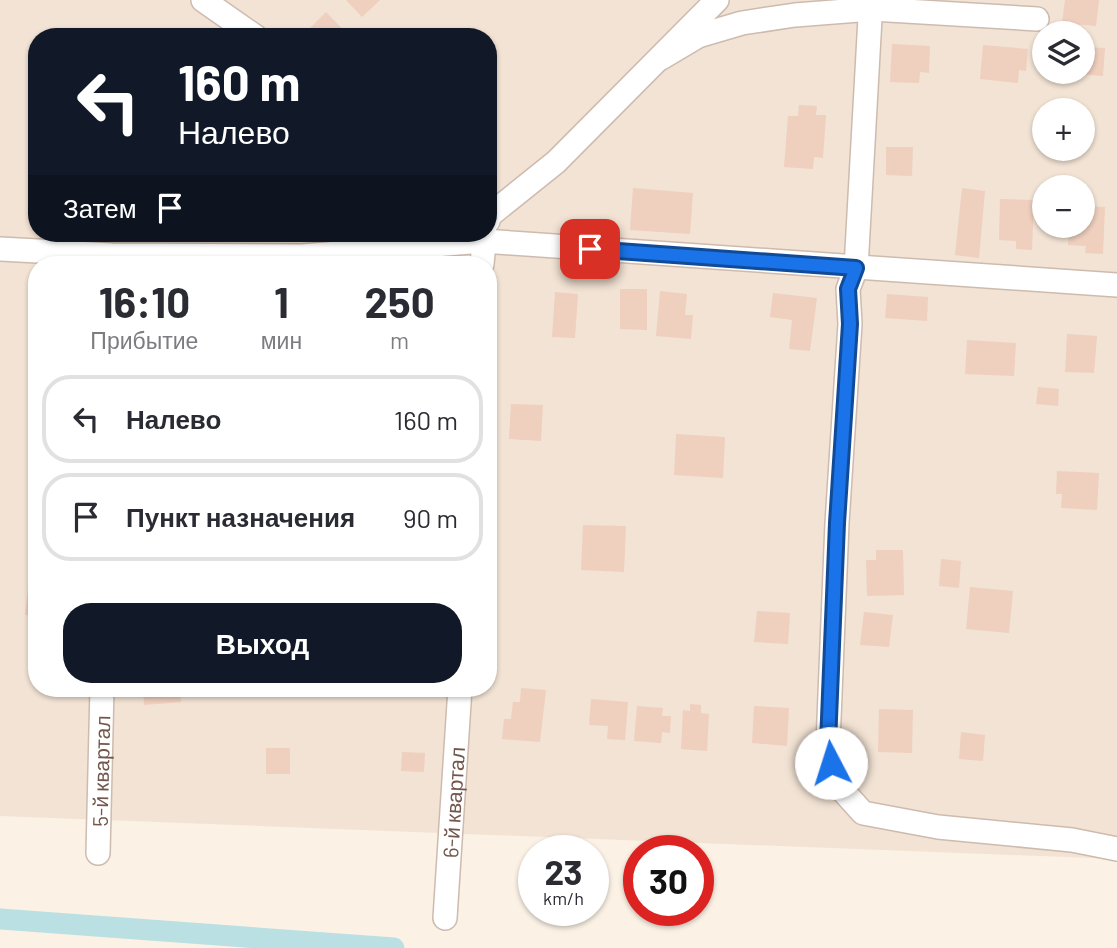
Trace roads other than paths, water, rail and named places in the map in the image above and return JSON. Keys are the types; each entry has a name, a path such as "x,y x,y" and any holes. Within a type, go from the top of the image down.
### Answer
{"street":[{"path":"203,0 243,28"},
{"path":"497,209 556,162 717,0"},
{"path":"661,58 698,36 742,23 871,4 1037,19"},
{"path":"871,4 856,268 848,289 850,324 828,730 835,782 863,813 938,827 1072,840 1117,849"},
{"path":"497,233 856,268 1117,285"},
{"path":"302,256 407,242"},
{"path":"0,249 71,256"},
{"name":"5-й квартал","path":"98,853 102,697"},
{"name":"6-й квартал","path":"445,918 449,899 460,697"}],"waterway":[{"path":"0,919 394,948"}]}
